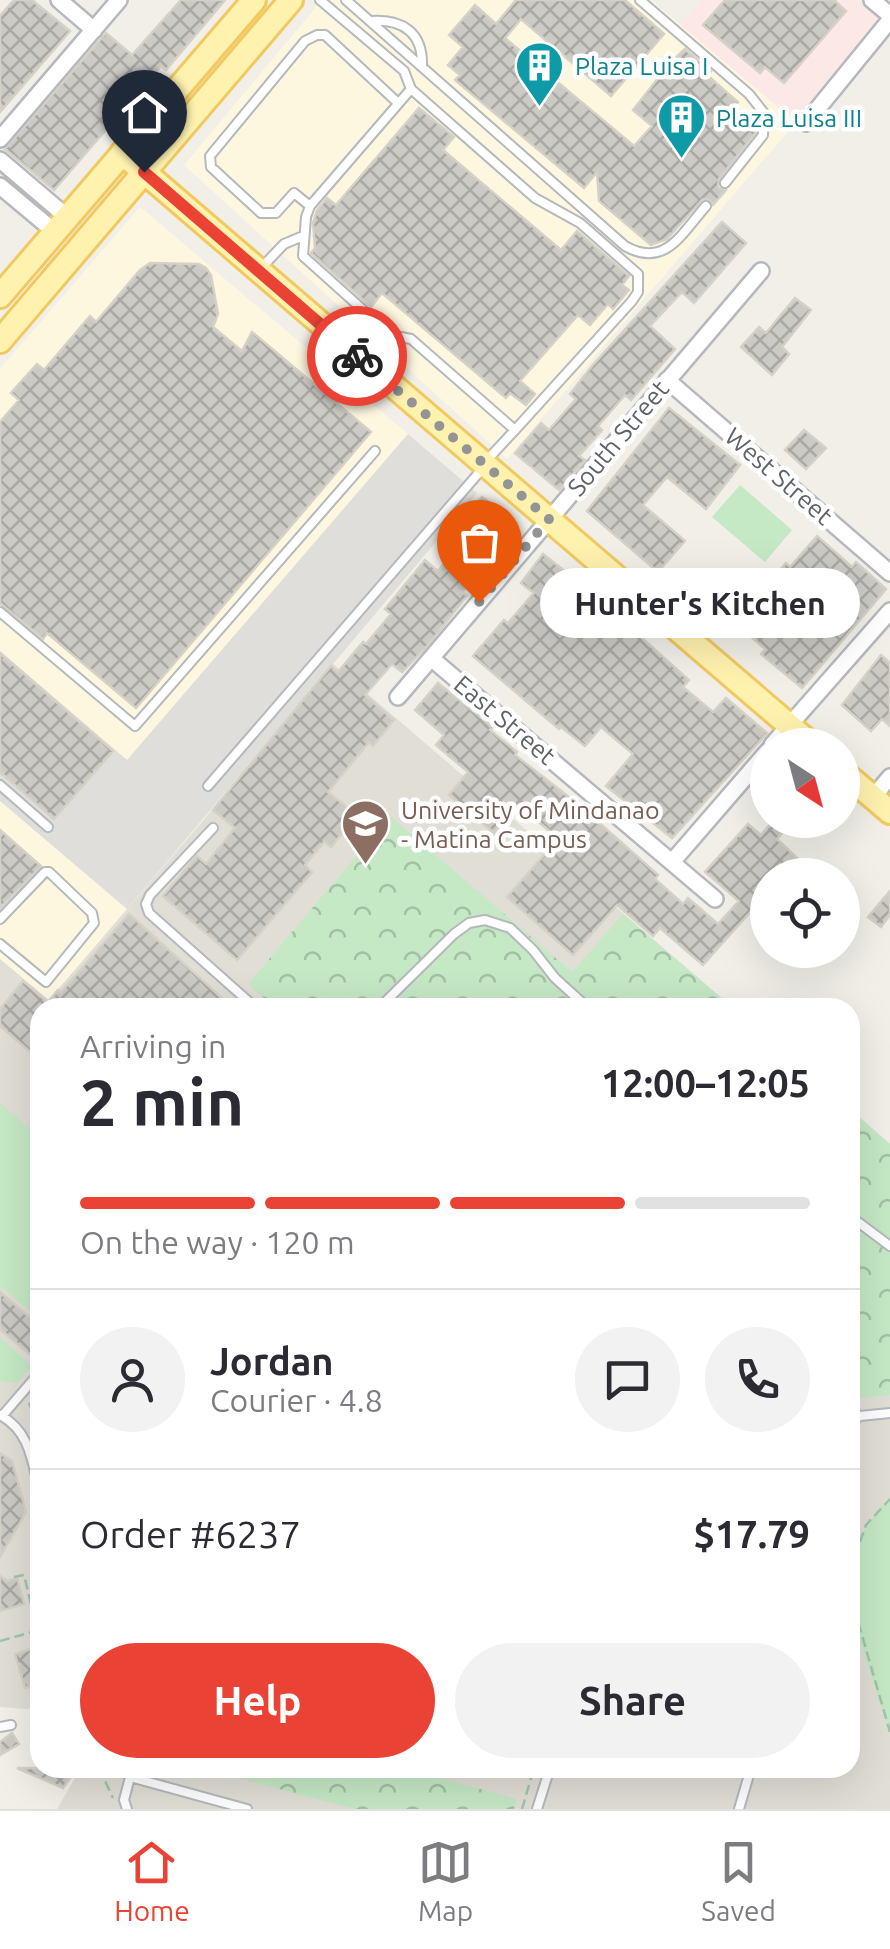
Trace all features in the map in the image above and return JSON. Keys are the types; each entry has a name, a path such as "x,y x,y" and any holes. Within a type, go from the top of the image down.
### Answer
{"main road":[{"path":"0,296 254,0"},
{"path":"0,341 78,250 145,182 291,0"},
{"path":"122,153 145,182 199,220 792,728"},
{"path":"860,786 882,805"}],"street":[{"path":"59,0 94,30"},
{"path":"0,140 119,0"},
{"path":"806,123 890,18 872,0"},
{"path":"0,160 61,225"},
{"path":"0,186 61,225"},
{"name":"South Street","path":"398,697 760,271"},
{"name":"West Street","path":"668,380 890,573"},
{"path":"786,728 890,611"},
{"name":"East Street","path":"432,658 715,898"},
{"path":"672,862 750,772"},
{"path":"882,805 890,777"}],"lane":[{"path":"208,786 638,292 638,274 580,223 535,198 410,89 404,71 320,0"},
{"path":"346,0 637,253 649,256 671,245 706,206"},
{"path":"640,0 748,94 764,114 763,135 725,183"},
{"path":"371,22 394,21 409,29 422,47 422,66"},
{"path":"310,206 294,193 276,213 261,212 209,162 232,127 317,34 325,34 398,103"},
{"path":"410,89 310,206 303,256 391,335 412,340 515,430"},
{"path":"258,272 278,249 303,236"},
{"path":"0,612 135,726 375,452"},
{"path":"0,786 48,827"},
{"path":"213,828 150,894 146,904 149,913 245,998"},
{"path":"0,919 45,872 92,913 94,923 46,982 0,944"},
{"path":"390,998 454,934 469,923 485,920 510,928 577,998"},
{"path":"860,1224 890,1246"},
{"path":"30,1383 2,1415 20,1429 30,1450"},
{"path":"860,1416 890,1413"},
{"path":"0,1727 11,1725"},
{"path":"127,1809 124,1800 130,1778"},
{"path":"134,1778 247,1809"},
{"path":"536,1809 547,1778"},
{"path":"740,1809 748,1778"}],"path":[{"path":"28,1402 30,1407"},
{"path":"860,1542 866,1525 890,1499"},
{"path":"14,1577 24,1574 30,1602"},
{"path":"860,1628 890,1732"},
{"path":"0,1642 30,1633"},
{"path":"104,1778 118,1808"},
{"path":"522,1809 531,1778"}],"shaded area":[{"path":"322,0 651,0 796,122 507,459 184,165"},
{"path":"703,0 857,0 882,20 796,122 681,25"},
{"path":"140,207 408,434 127,760 0,651 0,369"},
{"path":"408,434 477,493 127,909 0,801 0,651 127,760"},
{"name":"University of Mindanao - Matina Campus","path":"332,663 722,998 51,998"},
{"path":"0,801 127,909 51,998 0,959"},
{"name":"University of Mindanao - Matina Campus","path":"0,959 47,998 30,998 28,1709 0,1707"},
{"path":"860,1118 890,1144 890,1809 57,1809 75,1778 860,1778"}],"green space":[{"path":"740,485 792,530 765,562 712,517"},
{"path":"390,816 572,972 623,914 721,998 264,998 248,984"},
{"path":"0,1103 30,1128 30,1312 0,1286"},
{"path":"860,1118 890,1144 890,1395 860,1398"},
{"path":"0,1338 30,1368 17,1383 0,1381"},
{"path":"890,1499 890,1732 860,1637 860,1542 868,1524"},
{"path":"238,1778 440,1778 517,1799 514,1809 354,1809"}],"building":[{"path":"14,0 32,0 70,31 0,112 0,16"},
{"path":"181,0 225,0 166,70 161,66 54,190 5,149 106,33 132,55"},
{"path":"516,0 625,0 664,34 611,96 521,19 505,38 634,146 652,126 633,110 670,63 685,49 711,71 707,75 738,102 734,106 756,125 756,132 719,179 718,187 726,190 713,205 703,199 667,239 651,245 599,201 597,172 584,188 455,80 460,75 448,65 463,47 449,35 475,5 496,24"},
{"path":"725,0 834,0 846,11 784,83 765,67 760,73 703,25"},
{"path":"419,108 454,137 443,150 561,250 577,231 629,276 622,285 629,290 613,309 608,304 590,325 578,315 520,381 535,394 526,405 510,393 506,398 382,293 371,307 311,253 315,248 313,223 317,210 327,198 336,205"},
{"path":"722,222 746,243 694,303 682,292 650,326 675,349 631,400 625,395 598,426 602,430 579,456 585,460 559,490 515,453 541,423 549,430 576,399 570,394 592,366"},
{"path":"150,263 199,264 206,268 211,275 218,314 213,327 242,351 252,332 371,432 136,708 47,633 43,639 0,603 0,422 19,400 11,393 37,364 44,370 90,316 96,322"},
{"path":"795,298 811,310 782,347 789,354 772,375 741,347 759,327 766,333"},
{"path":"669,408 740,465 706,509 667,477 643,505 685,541 658,572 587,511"},
{"path":"804,430 826,448 806,469 785,450"},
{"path":"482,497 516,523 462,592 467,596 428,645 402,672 392,664 365,695 394,720 373,746 369,742 328,792 357,815 331,847 324,842 305,865 312,872 237,960 163,896 197,856 206,864 235,828 213,810 331,666 338,672 363,642 366,644 391,614 385,609 425,560 438,571 470,530 462,523"},
{"path":"817,536 852,567 856,562 886,589 802,688 761,654 765,649 734,622 786,563 790,567"},
{"path":"543,554 689,680 683,687 713,712 726,698 761,728 750,728 750,752 672,838 606,786 633,754 601,727 585,746 559,729 473,656 534,593 521,583"},
{"path":"0,653 113,751 54,819 0,772"},
{"path":"881,655 890,663 890,726 882,719 871,731 842,705"},
{"path":"438,683 493,727 490,730 517,752 515,755 658,875 655,879 683,904 688,898 718,924 739,901 705,872 748,824 750,838 778,838 797,858 750,858 750,912 703,965 660,928 653,936 617,905 573,955 507,897 552,846 545,841 552,833 518,805 494,833 449,795 468,772 436,745 444,735 415,710"},
{"path":"0,830 41,866 0,908"},
{"path":"890,891 890,915 881,927 868,917"},
{"path":"129,914 222,998 51,998 58,990 61,992"},
{"path":"23,981 43,998 30,998 30,1052 0,1026 0,1009"},
{"path":"0,1292 30,1318 30,1354 0,1329"},
{"path":"0,1453 12,1461 26,1512 0,1557"},
{"path":"0,1576 8,1581 17,1578 24,1604 0,1611"},
{"path":"30,1650 30,1687 25,1688 15,1654"},
{"path":"12,1733 19,1744 0,1755 0,1742"},
{"path":"40,1778 70,1778 63,1788"}],"way so far":[{"path":"357,356 549,519 479,602"}],"place":[{"name":"Plaza Luisa I","path":"540,108"},
{"name":"Plaza Luisa III","path":"681,160"},
{"name":"Hunter's Kitchen","path":"479,602"},
{"name":"University of Mindanao - Matina Campus","path":"366,866"}],"route":[{"path":"144,172 357,356"}]}
